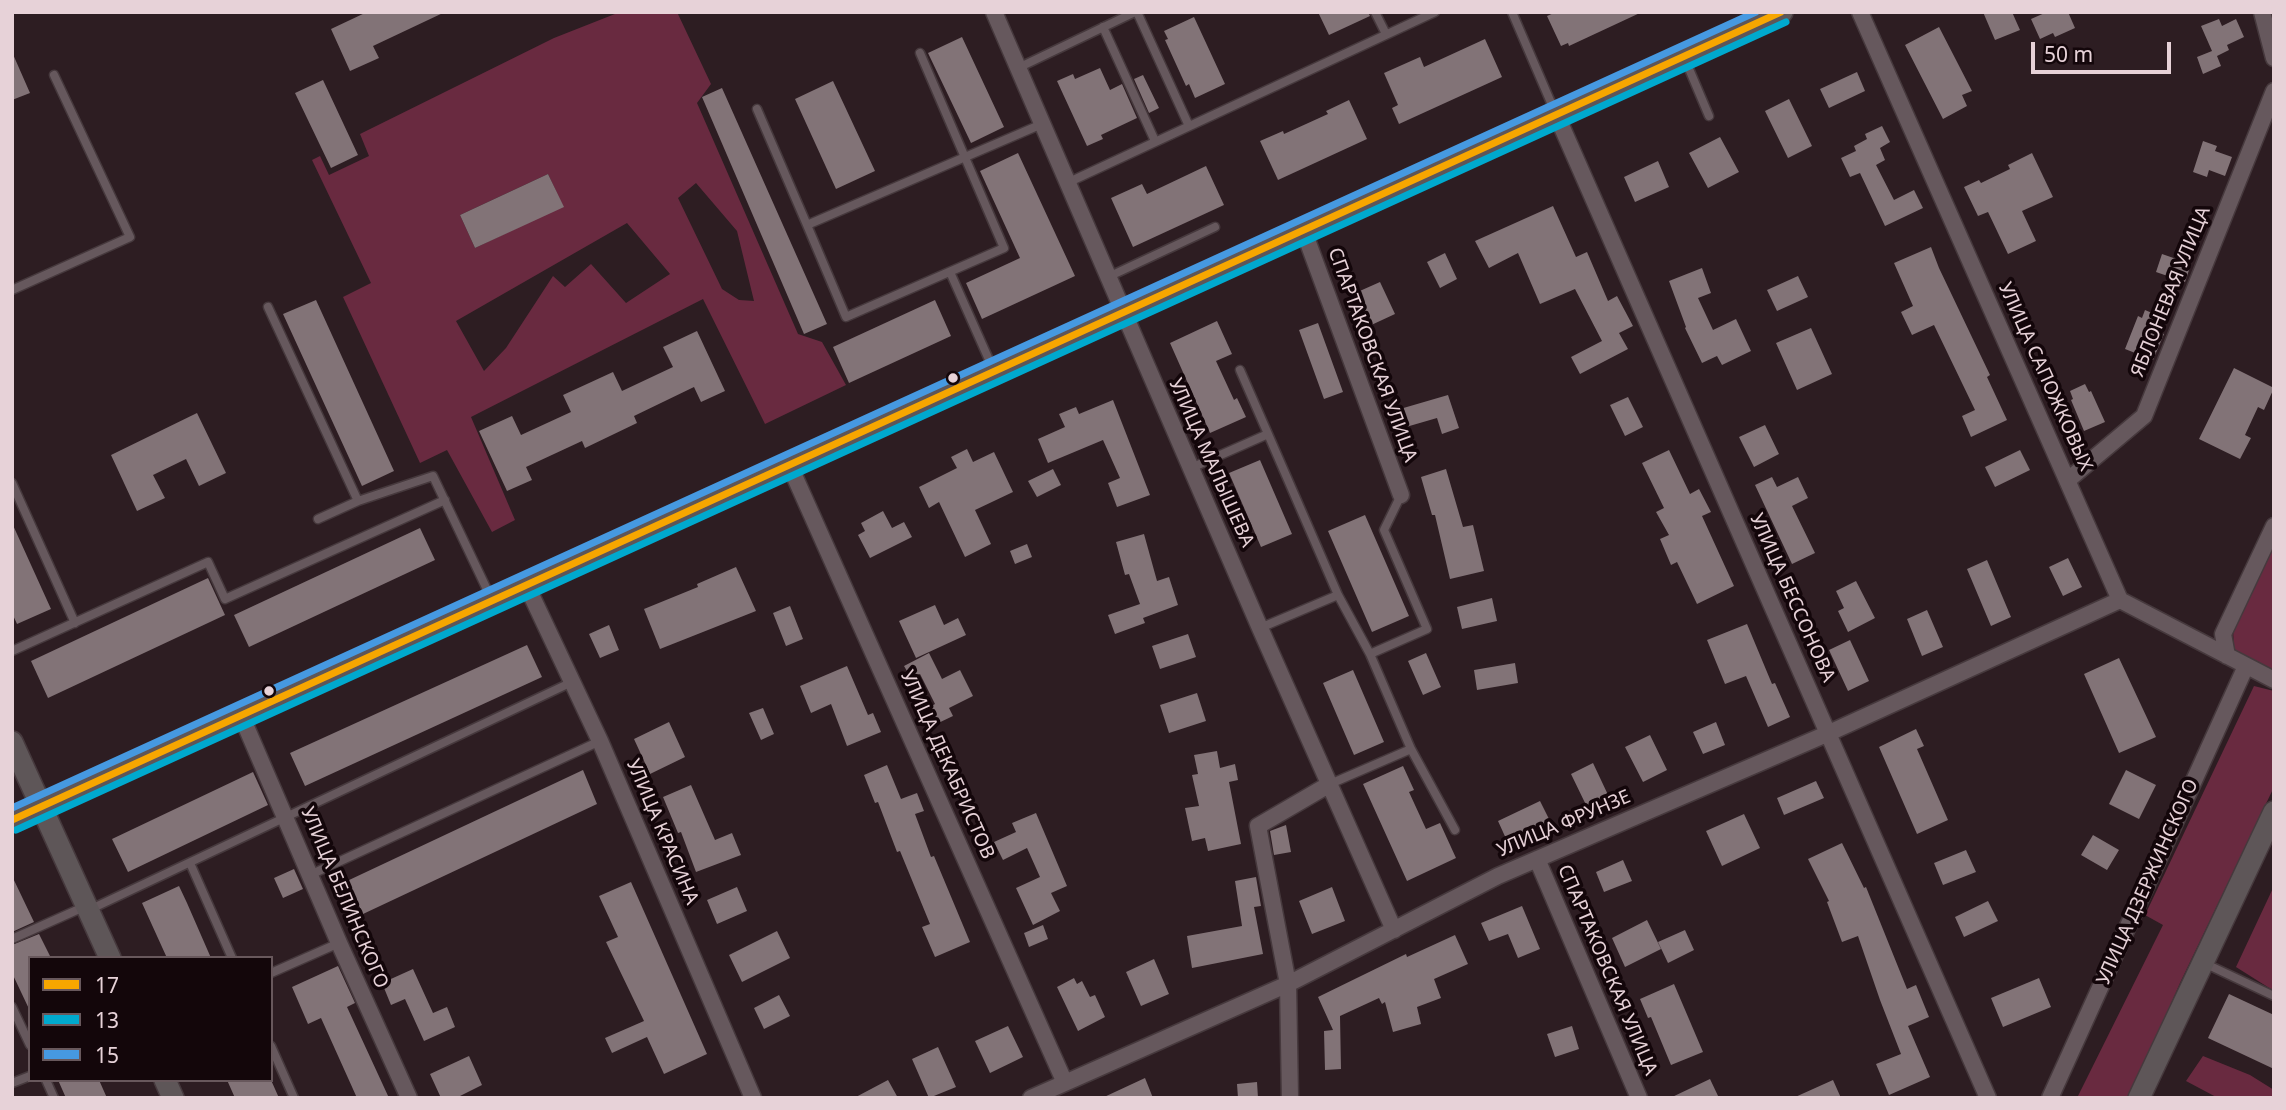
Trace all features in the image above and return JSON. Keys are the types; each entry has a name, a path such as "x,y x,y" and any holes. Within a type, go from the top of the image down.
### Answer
{"main road":[{"path":"12,820 1782,12"},
{"path":"12,742 109,956"},
{"path":"2138,1098 2274,812"},
{"path":"166,1082 173,1098"}],"street":[{"name":"УЛИЦА МАЛЫШЕВА","path":"994,12 1260,628 1394,930"},
{"name":"УЛИЦА САПОЖКОВЫХ","path":"1860,12 2120,600"},
{"path":"2262,12 2274,58"},
{"name":"ЯБЛОНЕВАЯ УЛИЦА","path":"2068,480 2144,416 2274,91"},
{"name":"УЛИЦА БЕССОНОВА","path":"1557,116 1987,1098"},
{"name":"СПАРТАКОВСКАЯ УЛИЦА","path":"1303,229 1401,495"},
{"name":"УЛИЦА ДЕКАБРИСТОВ","path":"789,464 1065,1083"},
{"path":"2227,656 2223,634 2274,526"},
{"name":"УЛИЦА КРАСИНА","path":"526,584 600,741 753,1098"},
{"path":"2120,600 2274,680"},
{"name":"УЛИЦА ФРУНЗЕ","path":"1031,1098 1288,984 1498,876 1829,733 2120,600"},
{"name":"УЛИЦА ДЗЕРЖИНСКОГО","path":"2050,1098 2246,666"},
{"name":"УЛИЦА БЕЛИНСКОГО","path":"241,715 409,1098"},
{"path":"1290,1098 1288,984 1258,826 1329,784"},
{"name":"СПАРТАКОВСКАЯ УЛИЦА","path":"1537,859 1639,1098"}],"lane":[{"path":"1018,68 1136,12 1189,126"},
{"path":"1376,12 1386,34"},
{"path":"1067,183 1386,34 1415,16 1435,12"},
{"path":"1512,12 1557,116"},
{"path":"1103,27 1155,141"},
{"path":"757,108 846,317 1004,248 920,53"},
{"path":"1684,57 1709,116"},
{"path":"13,288 130,237 54,75"},
{"path":"807,225 1042,124"},
{"path":"1108,277 1215,227"},
{"path":"950,272 994,371"},
{"path":"268,307 358,502"},
{"path":"1240,370 1338,595 1370,654 1411,749 1455,830"},
{"path":"1191,468 1268,434"},
{"path":"318,519 358,502 433,477 492,600"},
{"path":"12,484 75,623"},
{"path":"1370,654 1427,629 1384,530 1401,495"},
{"path":"12,651 208,562 225,599 444,500"},
{"path":"1260,628 1338,595"},
{"path":"12,939 190,863 572,682"},
{"path":"310,875 600,741"},
{"path":"1329,784 1411,749"},
{"path":"190,863 231,956"},
{"path":"273,972 339,943"},
{"path":"2202,962 2274,996"},
{"path":"12,1007 28,1041"},
{"path":"273,1050 295,1098"},
{"path":"47,1082 54,1098"}],"shaded area":[{"path":"620,12 677,12 711,84 697,103 798,334 822,342 846,385 765,424 703,299 471,417 515,520 492,532 447,450 420,463 343,297 371,283 312,160 320,156 329,175 369,156 360,134 554,38","holes":["548,174 563,206 475,248 460,215","696,183 737,231 754,301 739,300 722,289 678,198","627,223 670,274 626,303 591,264 565,287 553,276 506,348 484,371 456,321"]},
{"path":"2274,543 2274,672 2234,651 2233,629"},
{"path":"2254,686 2274,691 2274,787 2180,983 2130,1098 2077,1098 2163,925 2145,915"},
{"path":"2274,886 2274,991 2236,967"},
{"path":"2203,1056 2250,1075 2274,1090 2274,1098 2218,1098 2186,1081"}],"building":[{"path":"367,12 445,12 373,46 379,58 350,71 331,29"},
{"path":"1318,12 1368,12 1370,16 1329,35"},
{"path":"1556,12 1642,12 1569,46 1568,43 1561,46 1547,16"},
{"path":"1983,12 2012,12 2020,30 1995,40"},
{"path":"2047,12 2068,12 2075,28 2055,37 2053,33 2040,39 2031,19"},
{"path":"1194,17 1225,84 1195,98 1189,84 1186,86 1165,40 1168,39 1164,31"},
{"path":"2219,19 2222,26 2236,19 2244,37 2227,45 2229,50 2217,56 2221,66 2203,74 2197,57 2212,51 2201,26"},
{"path":"1939,27 1972,91 1962,95 1967,106 1943,119 1905,45"},
{"path":"962,37 1004,127 971,143 928,53"},
{"path":"1485,39 1502,77 1399,124 1392,108 1398,105 1384,73 1420,57 1424,67"},
{"path":"12,52 30,93 12,100"},
{"path":"1100,68 1110,90 1122,84 1137,118 1101,135 1103,139 1087,146 1057,81 1073,74 1075,79"},
{"path":"1857,72 1865,91 1829,108 1820,89"},
{"path":"1143,75 1159,108 1149,113 1134,79"},
{"path":"323,80 358,155 331,168 295,93"},
{"path":"833,81 875,171 836,189 795,99"},
{"path":"722,88 827,324 804,334 702,97"},
{"path":"1789,99 1812,146 1788,158 1765,111"},
{"path":"1349,100 1367,139 1278,180 1260,141 1283,131 1284,134 1328,114 1326,111"},
{"path":"1882,126 1890,142 1880,148 1885,160 1876,165 1894,200 1914,190 1923,208 1885,226 1860,173 1850,177 1841,158 1856,151 1854,146 1867,139 1865,134"},
{"path":"1720,137 1739,172 1708,188 1689,153"},
{"path":"2203,141 2217,146 2215,151 2232,157 2225,176 2209,170 2207,177 2193,172"},
{"path":"1018,153 1075,276 982,319 966,283 1020,258 980,171"},
{"path":"2032,153 2053,197 2022,211 2036,241 2008,254 1988,212 1978,216 1964,187 1979,180 1981,183 2010,169 2008,165"},
{"path":"1658,161 1669,187 1635,202 1624,177"},
{"path":"1206,166 1224,205 1133,247 1111,198 1142,184 1147,194"},
{"path":"548,174 564,207 475,248 460,215"},
{"path":"1553,206 1576,257 1587,252 1608,301 1617,296 1633,326 1619,333 1628,349 1580,374 1571,357 1602,341 1575,289 1540,304 1518,253 1489,268 1475,241"},
{"path":"1931,247 1990,375 1987,377 2007,420 1971,437 1962,416 1975,410 1934,325 1912,335 1901,312 1913,306 1894,263"},
{"path":"1445,253 1457,279 1440,288 1427,262"},
{"path":"2162,254 2191,264 2185,282 2156,272"},
{"path":"1702,268 1711,293 1698,298 1713,330 1736,319 1751,351 1722,365 1717,356 1702,363 1685,328 1669,281"},
{"path":"1798,276 1808,297 1777,311 1767,290"},
{"path":"1380,282 1395,314 1367,327 1353,294"},
{"path":"316,300 394,471 362,486 283,314"},
{"path":"935,300 951,336 849,383 833,347"},
{"path":"2145,310 2159,316 2156,323 2161,325 2158,332 2164,334 2153,360 2125,349 2138,316 2142,318"},
{"path":"1217,321 1232,354 1216,361 1234,400 1237,398 1246,417 1210,433 1170,343"},
{"path":"1318,323 1343,392 1324,399 1299,330"},
{"path":"1811,328 1832,374 1797,390 1776,343"},
{"path":"697,331 725,391 701,402 694,387 634,416 637,423 585,448 582,441 526,467 532,480 507,491 479,431 512,416 521,435 571,412 563,395 613,372 622,391 673,367 663,347"},
{"path":"2234,368 2274,388 2264,410 2258,407 2245,435 2251,438 2240,459 2199,439"},
{"path":"2085,384 2105,422 2084,431 2070,391"},
{"path":"1448,395 1459,428 1442,434 1437,418 1406,427 1400,409"},
{"path":"1628,397 1643,427 1625,436 1610,405"},
{"path":"1113,400 1150,495 1117,507 1108,483 1120,478 1103,440 1048,463 1038,439 1065,427 1059,414 1076,407 1079,414"},
{"path":"197,413 226,473 199,486 186,459 153,475 165,498 137,511 111,455"},
{"path":"1765,425 1779,454 1754,467 1739,437"},
{"path":"967,449 973,462 994,452 1013,492 975,510 991,544 965,557 939,502 929,508 919,487 957,468 951,457"},
{"path":"1669,450 1690,494 1699,489 1711,512 1702,516 1734,586 1697,604 1677,562 1671,565 1660,539 1669,535 1656,512 1664,508 1642,463"},
{"path":"2020,450 2030,470 1995,487 1985,467"},
{"path":"1260,460 1292,534 1261,547 1229,473"},
{"path":"1053,469 1061,485 1037,497 1028,481"},
{"path":"1446,469 1463,527 1473,525 1484,571 1450,579 1435,515 1432,515 1421,477"},
{"path":"1772,477 1777,487 1798,477 1808,498 1792,506 1815,553 1792,564 1755,485"},
{"path":"883,511 892,528 904,522 912,537 870,558 858,535 865,531 861,523"},
{"path":"1365,515 1409,616 1372,632 1328,531"},
{"path":"12,523 51,609 17,624 12,613"},
{"path":"420,528 435,560 249,647 234,615"},
{"path":"1144,534 1157,581 1169,577 1178,605 1143,618 1145,623 1115,634 1108,615 1140,604 1129,574 1125,575 1116,542"},
{"path":"1027,544 1032,557 1015,564 1010,551"},
{"path":"2068,558 2082,587 2063,596 2049,567"},
{"path":"1987,560 2011,617 1991,626 1967,569"},
{"path":"736,567 756,611 660,649 644,609 698,587 697,584"},
{"path":"208,578 225,615 48,698 31,661"},
{"path":"1856,581 1875,618 1848,632 1838,611 1844,608 1836,591"},
{"path":"1492,598 1497,621 1462,629 1457,607"},
{"path":"935,605 944,625 958,618 966,635 916,658 899,621"},
{"path":"790,606 803,639 786,646 773,613"},
{"path":"1927,610 1943,647 1922,656 1907,619"},
{"path":"1747,624 1772,684 1775,683 1790,717 1768,727 1746,676 1725,684 1707,640"},
{"path":"609,625 619,650 600,658 589,634"},
{"path":"1188,634 1196,657 1160,669 1152,646"},
{"path":"1850,640 1869,681 1848,691 1829,650"},
{"path":"527,645 542,677 305,786 290,753"},
{"path":"929,653 942,679 960,670 973,696 949,708 953,716 932,726 924,710 935,704 920,674 911,678 904,666"},
{"path":"1426,653 1441,687 1423,695 1408,661"},
{"path":"2119,658 2156,737 2119,753 2084,674"},
{"path":"1515,663 1518,683 1477,690 1474,670"},
{"path":"847,666 868,715 873,713 881,732 847,746 831,704 811,713 800,686"},
{"path":"1353,670 1384,742 1354,755 1323,683"},
{"path":"1197,693 1206,721 1169,733 1160,705"},
{"path":"763,708 774,734 761,740 749,713"},
{"path":"669,722 685,757 650,774 634,739"},
{"path":"1716,722 1725,745 1703,754 1693,732"},
{"path":"1916,729 1924,746 1917,749 1948,820 1917,834 1879,747"},
{"path":"1650,735 1667,770 1643,782 1625,747"},
{"path":"1217,751 1220,768 1235,764 1238,780 1229,782 1241,844 1208,851 1205,838 1192,841 1185,808 1199,806 1192,775 1198,774 1194,755"},
{"path":"1593,763 1609,797 1587,807 1571,774"},
{"path":"887,765 901,799 917,793 924,811 915,814 931,857 934,856 970,942 935,957 922,927 930,924 900,851 897,852 878,802 875,803 864,775"},
{"path":"1403,766 1414,790 1409,792 1426,829 1440,823 1456,858 1407,881 1363,784"},
{"path":"583,770 597,804 363,914 347,881"},
{"path":"2126,770 2156,785 2139,819 2109,804"},
{"path":"253,772 268,805 128,872 112,839"},
{"path":"1816,781 1824,798 1784,815 1777,798"},
{"path":"691,785 715,840 732,833 741,855 696,872 681,832 678,833 663,797"},
{"path":"1540,801 1551,823 1508,843 1498,821"},
{"path":"1036,813 1067,886 1051,893 1060,911 1033,925 1016,888 1040,877 1027,848 1003,860 994,842 1016,832 1012,823"},
{"path":"1744,814 1760,848 1722,866 1706,831"},
{"path":"1286,825 1291,852 1274,855 1270,831"},
{"path":"2093,835 2119,850 2107,870 2081,855"},
{"path":"1842,843 1864,888 1866,887 1907,989 1916,985 1929,1017 1908,1026 1930,1077 1889,1095 1876,1064 1901,1054 1858,936 1842,942 1827,902 1829,901 1808,859"},
{"path":"1966,850 1976,872 1943,885 1934,863"},
{"path":"1623,860 1632,881 1604,892 1596,872"},
{"path":"294,869 303,889 283,898 274,878"},
{"path":"12,876 34,922 12,932"},
{"path":"1256,877 1261,906 1254,907 1263,954 1192,968 1187,936 1242,926 1235,881"},
{"path":"631,882 707,1054 664,1074 647,1037 612,1053 605,1038 644,1021 606,942 618,937 599,896"},
{"path":"179,886 210,956 166,956 142,903"},
{"path":"737,887 747,911 717,924 707,900"},
{"path":"1332,887 1345,921 1312,934 1299,901"},
{"path":"1988,901 1998,921 1964,937 1955,917"},
{"path":"1522,906 1540,949 1518,958 1508,934 1489,941 1481,923"},
{"path":"1647,920 1661,949 1625,967 1612,938"},
{"path":"1043,925 1048,939 1029,947 1024,933"},
{"path":"1685,930 1694,950 1668,963 1658,942"},
{"path":"777,931 790,958 742,982 729,955"},
{"path":"39,934 50,956 28,956 28,1007 12,973 12,945"},
{"path":"1455,935 1468,964 1434,979 1441,998 1417,1007 1421,1024 1393,1032 1385,1002 1382,1004 1379,998 1340,1016 1341,1069 1325,1070 1324,1031 1333,1030 1318,997 1406,954 1407,957"},
{"path":"1154,959 1169,994 1141,1006 1126,972"},
{"path":"338,966 355,1003 347,1007 389,1098 357,1098 321,1018 308,1024 292,987"},
{"path":"413,969 433,1013 447,1007 455,1027 424,1041 405,999 391,1005 382,983"},
{"path":"1074,978 1077,984 1082,981 1090,997 1095,995 1105,1017 1078,1031 1057,987"},
{"path":"2039,978 2051,1007 2003,1027 1991,998"},
{"path":"1674,984 1703,1052 1671,1065 1651,1017 1648,1018 1640,999"},
{"path":"2229,994 2274,1015 2274,1069 2208,1038"},
{"path":"779,995 790,1016 764,1029 754,1008"},
{"path":"1008,1026 1023,1057 990,1073 975,1041"},
{"path":"1572,1026 1579,1049 1555,1057 1547,1034"},
{"path":"938,1047 956,1087 929,1098 912,1059"},
{"path":"469,1056 482,1085 456,1098 441,1098 430,1074"},
{"path":"1145,1078 1153,1098 1102,1098"},
{"path":"1710,1079 1719,1098 1670,1098"},
{"path":"888,1080 898,1098 854,1098"},
{"path":"1833,1080 1841,1098 1793,1098"},
{"path":"59,1082 100,1082 107,1098 66,1098"},
{"path":"228,1082 272,1082 279,1098 235,1098"},
{"path":"1257,1082 1258,1098 1238,1098 1237,1084"}],"transit line":[{"name":"15","path":"12,808 1756,12"},
{"name":"17","path":"12,820 1781,12"},
{"name":"13","path":"16,830 1786,22"}]}
